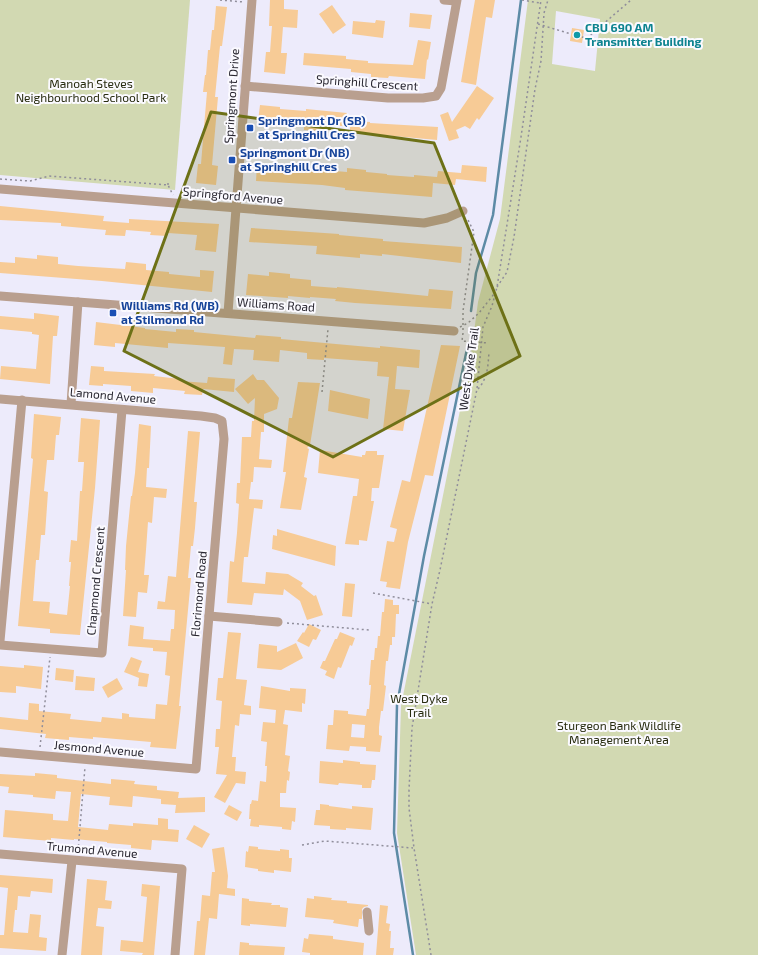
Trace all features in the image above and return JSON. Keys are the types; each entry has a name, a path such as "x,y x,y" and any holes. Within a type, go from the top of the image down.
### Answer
{"street":[{"path":"444,0 457,1"},
{"name":"Springmont Drive","path":"228,313 245,86 248,1"},
{"name":"Springhill Crescent","path":"245,86 388,98 432,98 439,93 441,88 457,1"},
{"name":"Springford Avenue","path":"0,189 424,223 447,218 463,211"},
{"name":"Williams Road","path":"0,296 454,331"},
{"path":"71,404 78,302"},
{"name":"Lamond Avenue","path":"0,399 201,416 215,418 222,421"},
{"path":"0,641 22,400"},
{"name":"Chapmond Crescent","path":"0,645 102,653 122,410"},
{"name":"Florimond Road","path":"196,770 224,439 222,421"},
{"path":"209,616 278,622"},
{"name":"Jesmond Avenue","path":"0,752 196,770"},
{"name":"Trumond Avenue","path":"0,854 182,870 175,955"},
{"path":"62,955 74,861"},
{"path":"367,912 369,931"}],"path":[{"path":"220,0 248,1"},
{"path":"522,0 540,3"},
{"name":"West Dyke Trail","path":"431,955 409,808 408,790 412,728 432,604 477,389 483,327 492,306 496,287 541,0"},
{"path":"496,287 507,272 514,237 535,89 541,61 544,13 548,0"},
{"path":"582,37 586,38 631,0"},
{"path":"538,24 571,34"},
{"path":"0,179 30,181 49,176 168,185"},
{"path":"168,181 168,185 177,204"},
{"path":"463,211 474,232 463,311 462,341 488,343"},
{"path":"463,324 479,314 495,292"},
{"path":"322,392 329,321"},
{"path":"477,389 484,381 486,376 489,352"},
{"path":"373,593 432,604"},
{"path":"278,622 369,630"},
{"path":"39,756 51,649"},
{"path":"74,861 86,760"},
{"path":"302,844 325,841 414,848"}],"highlighted area":[{"path":"211,112 434,143 520,356 333,457 124,351"}],"green space":[{"name":"Manoah Steves Neighbourhood School Park","path":"0,0 190,0 175,190 0,175"},
{"name":"Sturgeon Bank Wildlife Management Area","path":"528,0 758,0 758,955 416,955 397,833 401,706 471,355 478,302 500,219","holes":["556,11 600,19 595,71 552,64"]}],"building":[{"path":"270,0 284,0 284,9 298,10 297,28 283,27 281,53 287,53 285,74 264,72 266,52 270,52 272,26 269,26"},
{"path":"475,0 495,0 492,18 486,17 476,85 461,82"},
{"path":"332,5 346,25 333,34 319,14"},
{"path":"216,6 227,7 222,46 220,46 215,97 218,97 212,165 218,166 216,185 196,183 198,164 201,164 207,92 203,92 208,50 210,50 212,30 214,30"},
{"path":"410,13 432,15 430,29 409,27"},
{"path":"376,20 385,21 383,38 352,34 353,21 375,23"},
{"name":"CBU 690 AM Transmitter Building","path":"572,28 584,30 582,43 570,41"},
{"path":"418,40 431,42 428,60 427,59 425,79 389,76 388,78 371,77 371,74 351,72 351,69 303,65 304,53 346,56 346,59 368,61 368,63 413,65"},
{"path":"477,86 494,98 479,120 477,118 470,129 465,126 456,130 459,138 449,141 440,115 448,112 452,122"},
{"path":"260,105 280,107 280,109 306,111 306,109 347,113 346,120 370,123 438,127 437,140 350,132 350,127 324,124 324,131 304,130 304,124 258,121"},
{"path":"257,163 295,167 295,170 347,172 347,168 366,170 366,172 387,175 414,177 414,175 437,177 438,171 461,173 462,165 487,167 486,182 456,179 455,185 433,183 432,197 345,190 345,188 322,185 256,181"},
{"path":"0,206 104,216 103,221 129,223 129,219 219,224 216,252 195,250 197,235 168,233 167,236 150,235 151,232 126,230 125,236 105,235 106,230 61,226 61,223 0,220"},
{"path":"251,228 339,234 383,239 383,241 462,247 461,263 382,254 382,256 360,254 360,258 316,254 317,246 249,242"},
{"path":"37,255 58,257 58,264 78,266 125,269 126,262 146,264 146,270 200,277 200,270 214,271 212,292 0,273 0,262 15,263 15,257 37,259"},
{"path":"269,272 290,274 290,278 311,280 311,286 337,287 428,296 429,289 453,291 451,309 355,303 335,301 336,299 310,297 288,296 288,298 246,295 248,274 269,276"},
{"path":"34,313 59,316 57,336 53,336 50,384 0,379 1,366 36,369 39,335 32,334 32,332 0,329 0,316 34,319"},
{"path":"96,322 176,332 176,329 194,330 194,332 255,338 256,335 281,337 281,339 420,350 419,368 397,366 395,389 410,390 403,431 383,429 389,377 377,376 378,362 324,358 324,360 307,359 307,353 280,350 279,362 253,360 254,350 234,349 232,365 223,364 225,347 168,343 168,348 115,343 115,347 94,345"},
{"path":"441,345 460,346 433,476 425,475 408,542 400,589 386,587 387,582 380,581 387,541 394,542 397,529 390,527 402,480 410,482"},
{"path":"91,366 104,367 104,371 155,374 154,376 180,379 180,381 207,383 208,377 235,379 234,392 203,389 202,395 184,394 185,391 153,388 153,393 131,391 131,386 103,384 103,386 89,385"},
{"path":"253,374 257,380 264,380 279,398 277,409 264,414 264,432 261,432 259,459 272,460 271,468 254,467 253,482 251,482 249,499 263,500 262,509 254,508 248,557 244,557 242,582 265,584 266,572 288,574 303,583 301,586 314,596 316,595 323,615 307,620 300,601 284,589 283,595 254,593 252,605 227,603 230,561 234,562 237,533 239,504 236,503 237,483 240,483 242,437 251,437 252,421 254,421 255,398 248,404 235,389"},
{"path":"298,382 320,383 310,445 307,448 309,449 304,477 307,478 301,510 280,508 286,472 283,472 289,418 292,418"},
{"path":"330,390 370,399 368,419 328,411"},
{"path":"34,414 61,417 59,435 56,435 54,460 47,460 44,491 48,492 45,535 41,535 39,560 36,560 33,601 50,602 49,613 67,615 70,586 71,562 69,562 71,540 77,541 80,491 82,491 84,462 78,462 81,418 100,420 95,488 80,635 50,633 50,629 18,626 33,459 31,458"},
{"path":"139,424 151,426 149,468 147,468 146,487 167,489 166,498 154,497 152,523 148,522 144,575 149,575 147,593 138,592 136,617 123,616 126,546 135,473"},
{"path":"188,431 200,432 194,502 197,502 193,546 191,546 188,578 191,578 179,706 181,706 176,749 150,747 151,742 93,737 93,739 69,737 69,740 45,738 46,734 0,729 0,717 28,720 29,703 39,704 39,711 71,714 70,719 101,722 102,717 122,719 122,713 129,714 129,717 155,719 156,704 167,705 170,676 165,675 167,652 153,651 153,648 128,646 130,625 144,627 143,639 170,641 171,629 174,629 175,610 157,609 158,601 165,602 168,576 176,577"},
{"path":"320,450 362,457 362,455 365,455 366,451 377,451 377,455 384,455 379,488 372,488 371,501 374,501 367,541 359,540 359,545 345,544 353,496 357,496 359,479 318,473"},
{"path":"277,529 336,546 335,566 272,549 273,535 277,536"},
{"path":"345,583 355,584 352,617 342,616"},
{"path":"385,599 393,600 393,605 399,605 399,614 396,614 395,637 392,637 392,645 390,645 388,661 386,661 384,685 386,686 383,711 381,711 379,727 379,735 382,736 380,752 366,751 366,747 350,746 349,751 326,749 328,725 333,725 334,710 348,711 348,714 366,716 367,709 369,709 371,660 374,660 378,636 380,636 382,612 384,612","holes":["352,724 365,725 364,738 351,737"]},
{"path":"309,624 321,630 316,640 313,639 309,647 297,641"},
{"path":"228,632 241,633 236,679 247,680 244,705 251,706 251,715 240,714 239,726 235,725 232,757 236,757 235,771 246,772 245,784 236,783 225,803 214,797 227,775 216,774 219,747 215,747 216,729 220,729 222,701 216,700 218,678 223,678"},
{"path":"340,632 355,638 352,646 350,645 341,668 338,667 334,679 325,675 327,671 320,668"},
{"path":"296,643 303,658 281,670 257,668 259,644 277,646 277,652"},
{"path":"131,657 142,661 138,672 149,674 147,687 138,686 139,678 124,672"},
{"path":"24,665 43,667 41,689 16,686 16,693 0,692 0,666 24,668"},
{"path":"56,668 74,670 73,682 55,680"},
{"path":"76,676 95,678 94,691 75,690"},
{"path":"117,678 123,689 108,698 102,687"},
{"path":"261,686 290,691 290,688 306,689 305,704 302,703 302,712 285,710 283,724 288,725 285,755 290,756 288,771 290,772 289,781 287,780 286,793 280,793 280,807 296,808 295,822 292,821 291,830 282,829 282,827 259,825 259,827 250,826 250,804 252,800 258,801 260,781 266,782 267,766 265,766 267,742 261,741 263,722 275,723 276,710 259,708"},
{"path":"343,760 360,762 360,764 376,765 375,780 372,780 371,788 362,788 362,785 319,783 320,761 343,763"},
{"path":"35,773 57,775 57,778 111,784 111,779 135,781 134,784 157,786 157,790 179,792 178,798 205,797 205,812 175,813 176,805 161,804 161,799 133,796 132,807 109,805 110,797 81,794 78,827 108,830 109,824 133,826 133,823 158,825 158,818 168,819 168,829 179,830 178,842 152,840 151,850 131,848 131,845 74,839 51,838 51,841 3,837 5,810 53,814 53,820 68,821 71,792 56,791 55,799 8,793 9,787 0,786 0,774 35,776"},
{"path":"320,804 352,809 352,806 373,808 371,830 346,828 346,830 330,829 330,826 314,825 316,810 320,810"},
{"path":"229,805 242,812 237,821 224,814"},
{"path":"194,825 210,834 202,848 186,839"},
{"path":"249,846 258,847 258,849 280,851 280,849 289,850 289,858 292,858 291,872 274,870 274,873 258,871 258,869 245,867 246,851 248,852"},
{"path":"224,847 228,876 227,888 235,889 235,896 219,894 217,919 209,918 205,955 194,955 197,921 200,921 202,895 210,896 212,872 215,872 212,849"},
{"path":"0,875 53,879 52,893 31,891 30,897 18,896 17,910 15,910 13,932 28,933 30,914 41,915 39,937 47,938 46,951 0,948 0,935 4,935 8,888 0,887"},
{"path":"87,879 107,881 105,900 112,901 111,909 98,908 96,926 104,927 102,955 81,955"},
{"path":"142,884 160,886 154,955 142,955 143,953 120,951 121,940 143,942 147,897 141,896"},
{"path":"314,896 332,898 331,900 347,901 347,903 368,906 362,909 362,919 359,919 358,927 333,923 334,920 305,917 307,898 314,899"},
{"path":"242,898 249,899 249,901 272,903 271,905 280,905 280,907 288,908 286,927 250,924 250,926 241,925"},
{"path":"380,905 388,906 386,923 390,924 390,948 394,948 393,955 376,955"},
{"path":"309,934 333,936 333,939 364,943 363,955 310,955 310,953 302,952 304,938 308,939"},
{"path":"240,942 249,943 249,945 285,947 284,955 239,955"}],"waterway":[{"path":"471,311 476,273 493,215 521,0"},
{"path":"413,955 394,833 397,705 424,556 468,344"}],"place":[{"name":"CBU 690 AM Transmitter Building","path":"577,35"},
{"name":"Springmont Dr (SB) at Springhill Cres","path":"250,128"},
{"name":"Springmont Dr (NB) at Springhill Cres","path":"232,160"},
{"name":"Williams Rd (WB) at Stilmond Rd","path":"113,313"}]}
